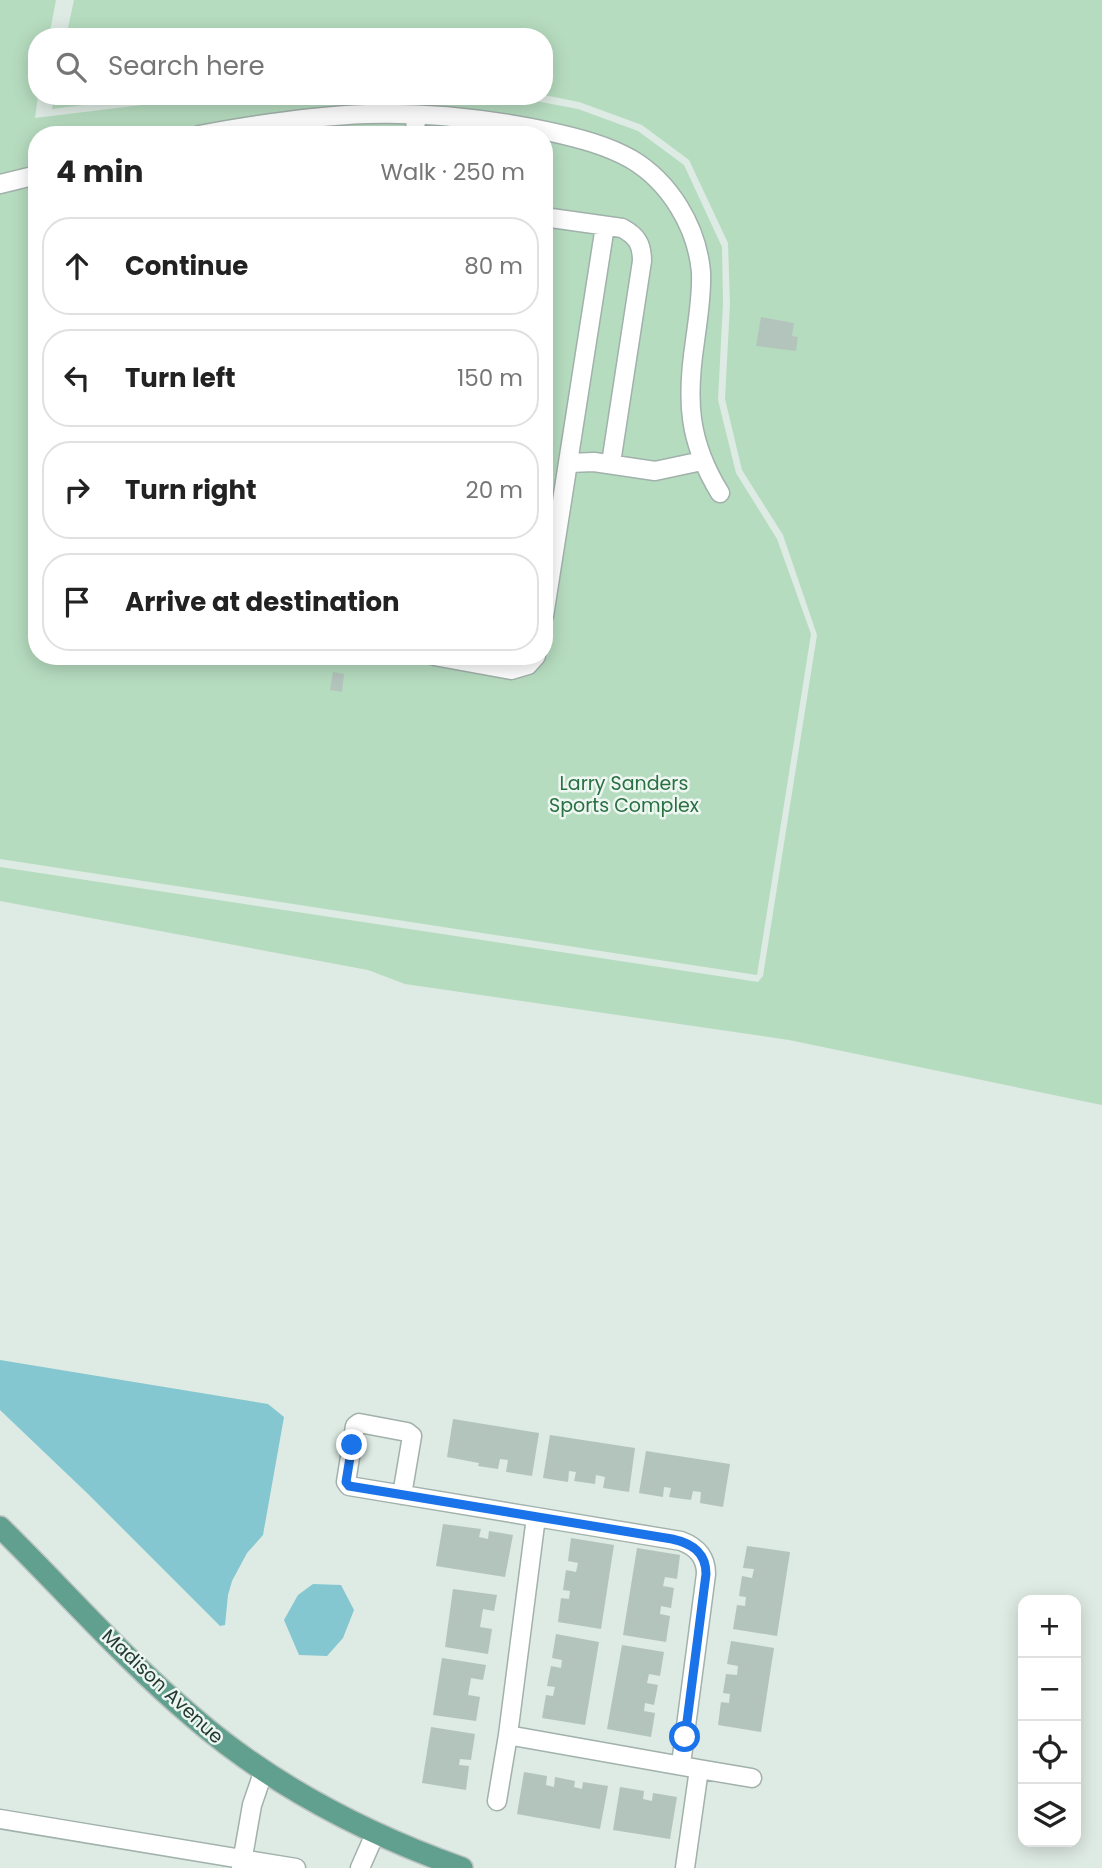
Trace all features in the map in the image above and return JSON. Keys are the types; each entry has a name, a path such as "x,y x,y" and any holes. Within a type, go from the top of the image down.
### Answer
{"main road":[{"name":"Madison Avenue","path":"0,1527 192,1717 264,1770 318,1804 375,1835 463,1868"}],"street":[{"path":"264,126 367,114 487,119 518,126"},
{"path":"415,126 417,115"},
{"path":"553,134 588,142 632,160 646,170 673,198 685,217 693,236 701,272 689,388 694,436 702,461 720,493"},
{"path":"0,184 28,176"},
{"path":"553,218 622,228 632,233 639,241 642,251 611,463"},
{"path":"553,550 569,463 604,226"},
{"path":"569,463 611,463 655,471 702,461"},
{"path":"484,665 511,670 528,665"},
{"path":"402,1495 412,1436 407,1432 359,1423 355,1426 346,1482 349,1486 402,1495 681,1541 695,1548 704,1559 706,1574 681,1764"},
{"path":"496,1801 508,1735 536,1517"},
{"path":"508,1735 752,1778"},
{"path":"685,1868 699,1769"},
{"path":"241,1863 251,1805 264,1770"},
{"path":"0,1819 241,1863 296,1868"},
{"path":"360,1868 375,1835"}],"green space":[{"name":"Larry Sanders Sports Complex","path":"0,0 56,0 51,28 28,28 28,105 37,105 35,118 142,105 553,104 578,109 638,131 684,165 722,247 723,303 718,400 736,473 777,539 811,634 757,975 0,859"},
{"path":"74,0 1102,0 1102,1105 789,1040 405,984 368,970 0,901 0,867 758,982 763,976 817,635 783,535 742,470 725,399 730,304 728,243 689,160 642,125 579,102 553,97 553,28 68,28"},
{"path":"53,105 83,105 52,109"}],"water":[{"path":"0,1360 268,1404 284,1417 263,1535 247,1553 232,1581 225,1625 220,1626 0,1410"},
{"path":"313,1584 341,1585 354,1610 343,1638 327,1656 299,1655 284,1620 298,1595"}],"building":[{"path":"761,317 794,323 792,336 798,337 796,351 756,346"},
{"path":"333,672 344,674 342,692 330,690"},
{"path":"453,1419 539,1433 532,1476 506,1472 508,1460 500,1459 498,1469 447,1457"},
{"path":"550,1435 635,1448 629,1492 603,1488 605,1477 596,1475 595,1484 574,1481 576,1472 569,1471 568,1482 543,1478"},
{"path":"646,1451 730,1464 723,1507 700,1503 701,1492 693,1491 691,1500 669,1497 671,1488 664,1487 663,1497 639,1493"},
{"path":"443,1524 481,1529 479,1537 488,1539 489,1531 513,1535 505,1577 436,1566"},
{"path":"571,1538 614,1545 601,1629 558,1622 561,1598 569,1599 570,1591 563,1590 566,1570 576,1572 578,1563 568,1561"},
{"path":"747,1546 790,1552 777,1636 733,1629 737,1605 745,1606 746,1597 739,1596 742,1576 752,1578 754,1569 743,1568"},
{"path":"637,1548 680,1555 677,1579 665,1577 663,1586 674,1588 671,1608 661,1606 660,1614 670,1616 666,1642 623,1635"},
{"path":"453,1589 497,1595 494,1611 483,1609 480,1627 492,1629 488,1654 445,1647"},
{"path":"556,1634 599,1642 585,1725 542,1718 546,1695 553,1696 555,1687 547,1686 551,1666 561,1668 562,1660 552,1658"},
{"path":"731,1641 774,1648 761,1732 718,1725 721,1702 729,1703 730,1694 723,1693 726,1674 737,1675 738,1666 727,1664"},
{"path":"622,1645 664,1652 660,1676 649,1674 647,1683 658,1685 654,1705 645,1703 644,1711 655,1713 651,1737 607,1729"},
{"path":"442,1658 486,1665 483,1680 471,1678 468,1695 480,1697 476,1721 433,1715"},
{"path":"431,1727 475,1734 471,1760 460,1759 459,1765 469,1766 466,1790 422,1783"},
{"path":"524,1772 547,1776 546,1785 554,1787 555,1777 575,1781 574,1787 582,1789 583,1782 608,1786 600,1829 517,1814"},
{"path":"620,1787 644,1791 643,1799 652,1801 653,1793 677,1797 670,1839 613,1830"}],"route":[{"path":"352,1445 346,1482 349,1486 672,1539 695,1548 704,1559 706,1574 685,1737"}]}
